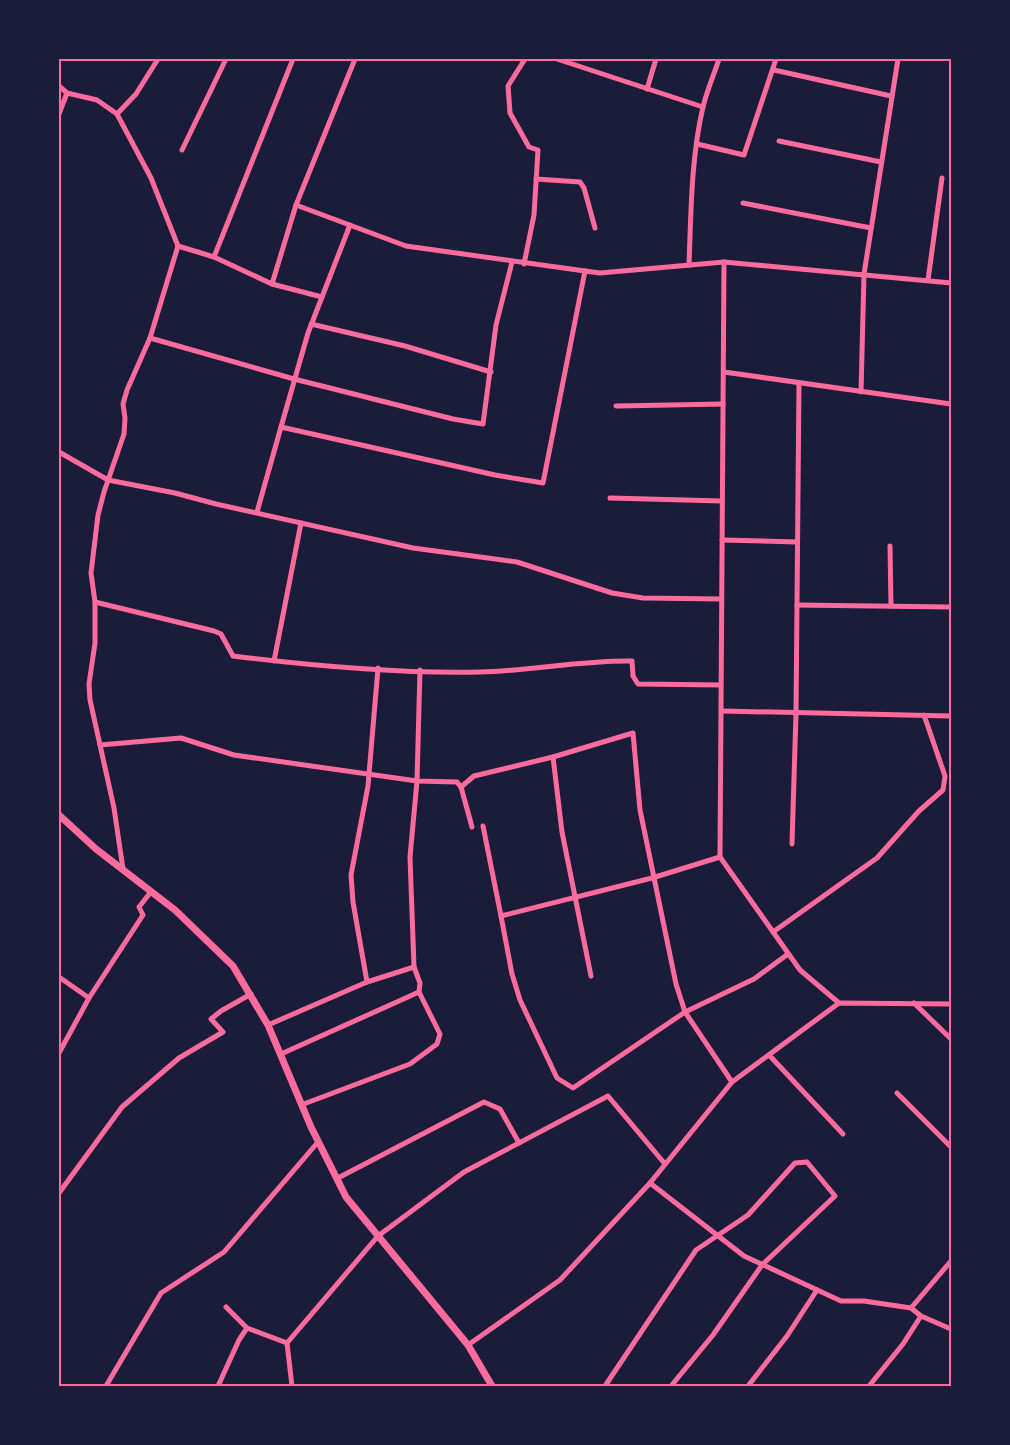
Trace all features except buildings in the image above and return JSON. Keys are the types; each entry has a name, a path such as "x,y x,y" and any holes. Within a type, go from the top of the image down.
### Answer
{"street":[{"path":"117,114 136,94 158,59"},
{"path":"182,150 226,59"},
{"path":"214,257 293,59"},
{"path":"272,284 296,206 355,59"},
{"path":"524,264 534,215 538,150 529,147 510,113 508,86 525,59"},
{"path":"558,59 582,65 703,107"},
{"path":"647,89 656,59"},
{"path":"689,265 691,198 697,144 703,107 719,59"},
{"path":"697,144 744,155 774,70 776,59"},
{"path":"862,392 864,274 898,59"},
{"path":"774,70 891,96"},
{"path":"59,86 67,93 97,100 117,114 151,178 178,246 150,338 126,390 123,404 125,418 124,434 108,480 94,540 91,574 95,602 95,643 89,684 90,700 114,808 123,869"},
{"path":"59,114 67,93"},
{"path":"779,141 881,162"},
{"path":"928,280 942,178"},
{"path":"536,179 580,182 584,188 595,228"},
{"path":"743,203 871,228"},
{"path":"296,206 406,246 524,264 600,272 724,262 951,283"},
{"path":"257,512 311,324 350,225"},
{"path":"178,246 214,257 272,284 322,297"},
{"path":"150,338 294,379 453,419 483,424 496,325 512,262"},
{"path":"724,262 720,856 800,970 839,1003"},
{"path":"281,427 495,475 543,483 585,271"},
{"path":"311,324 405,346 491,372"},
{"path":"724,372 951,404"},
{"path":"792,844 796,713 799,384"},
{"path":"616,406 723,404"},
{"path":"59,452 108,480 175,493 412,548 518,562 612,593 642,598 721,599"},
{"path":"610,498 722,501"},
{"path":"274,661 301,522"},
{"path":"722,540 797,542"},
{"path":"890,546 891,606"},
{"path":"95,602 214,631 221,634 233,656 274,661 378,668 480,672 598,661 632,662 633,676 638,684 721,685"},
{"path":"797,605 951,607"},
{"path":"366,982 353,902 351,875 368,786 378,668"},
{"path":"300,1105 410,1064 437,1044 440,1034 419,992 420,983 414,967 410,857 417,782 420,670"},
{"path":"722,711 951,716"},
{"path":"773,932 877,858 919,811 943,790 945,776 924,715"},
{"path":"461,787 474,776 553,757 632,733 640,810 652,878 676,984 685,1012 732,1082"},
{"path":"100,745 181,738 234,755 417,782 448,780 457,782 461,787 472,827"},
{"path":"553,757 562,832 576,896 590,976"},
{"path":"59,815 96,849 175,910 233,966 268,1025 300,1105 346,1197 468,1345 492,1386"},
{"path":"483,826 512,974 520,1000 557,1078 573,1088 685,1012 754,979 788,954"},
{"path":"501,916 652,878 720,856"},
{"path":"59,1053 89,998 143,915 139,907 150,892"},
{"path":"268,1025 366,982 414,967"},
{"path":"59,977 89,998"},
{"path":"280,1054 419,992"},
{"path":"59,1193 122,1107 179,1058 223,1032 211,1019 250,994"},
{"path":"468,1345 560,1280 650,1183 732,1082 839,1003 951,1004"},
{"path":"914,1003 951,1039"},
{"path":"769,1055 843,1134"},
{"path":"897,1093 951,1147"},
{"path":"292,1386 287,1343 378,1236 464,1172 608,1096 665,1164"},
{"path":"336,1179 484,1102 500,1109 519,1144"},
{"path":"106,1386 161,1293 224,1252 318,1142"},
{"path":"605,1386 696,1250 748,1215 795,1162 807,1162 835,1196 762,1265 713,1335 671,1386"},
{"path":"650,1183 744,1256 762,1265 841,1301 864,1301 911,1308 921,1316 951,1329"},
{"path":"911,1308 951,1261"},
{"path":"748,1386 787,1336 817,1290"},
{"path":"226,1307 247,1328 287,1343"},
{"path":"869,1386 903,1344 921,1316"},
{"path":"218,1386 239,1340 247,1328"}]}
